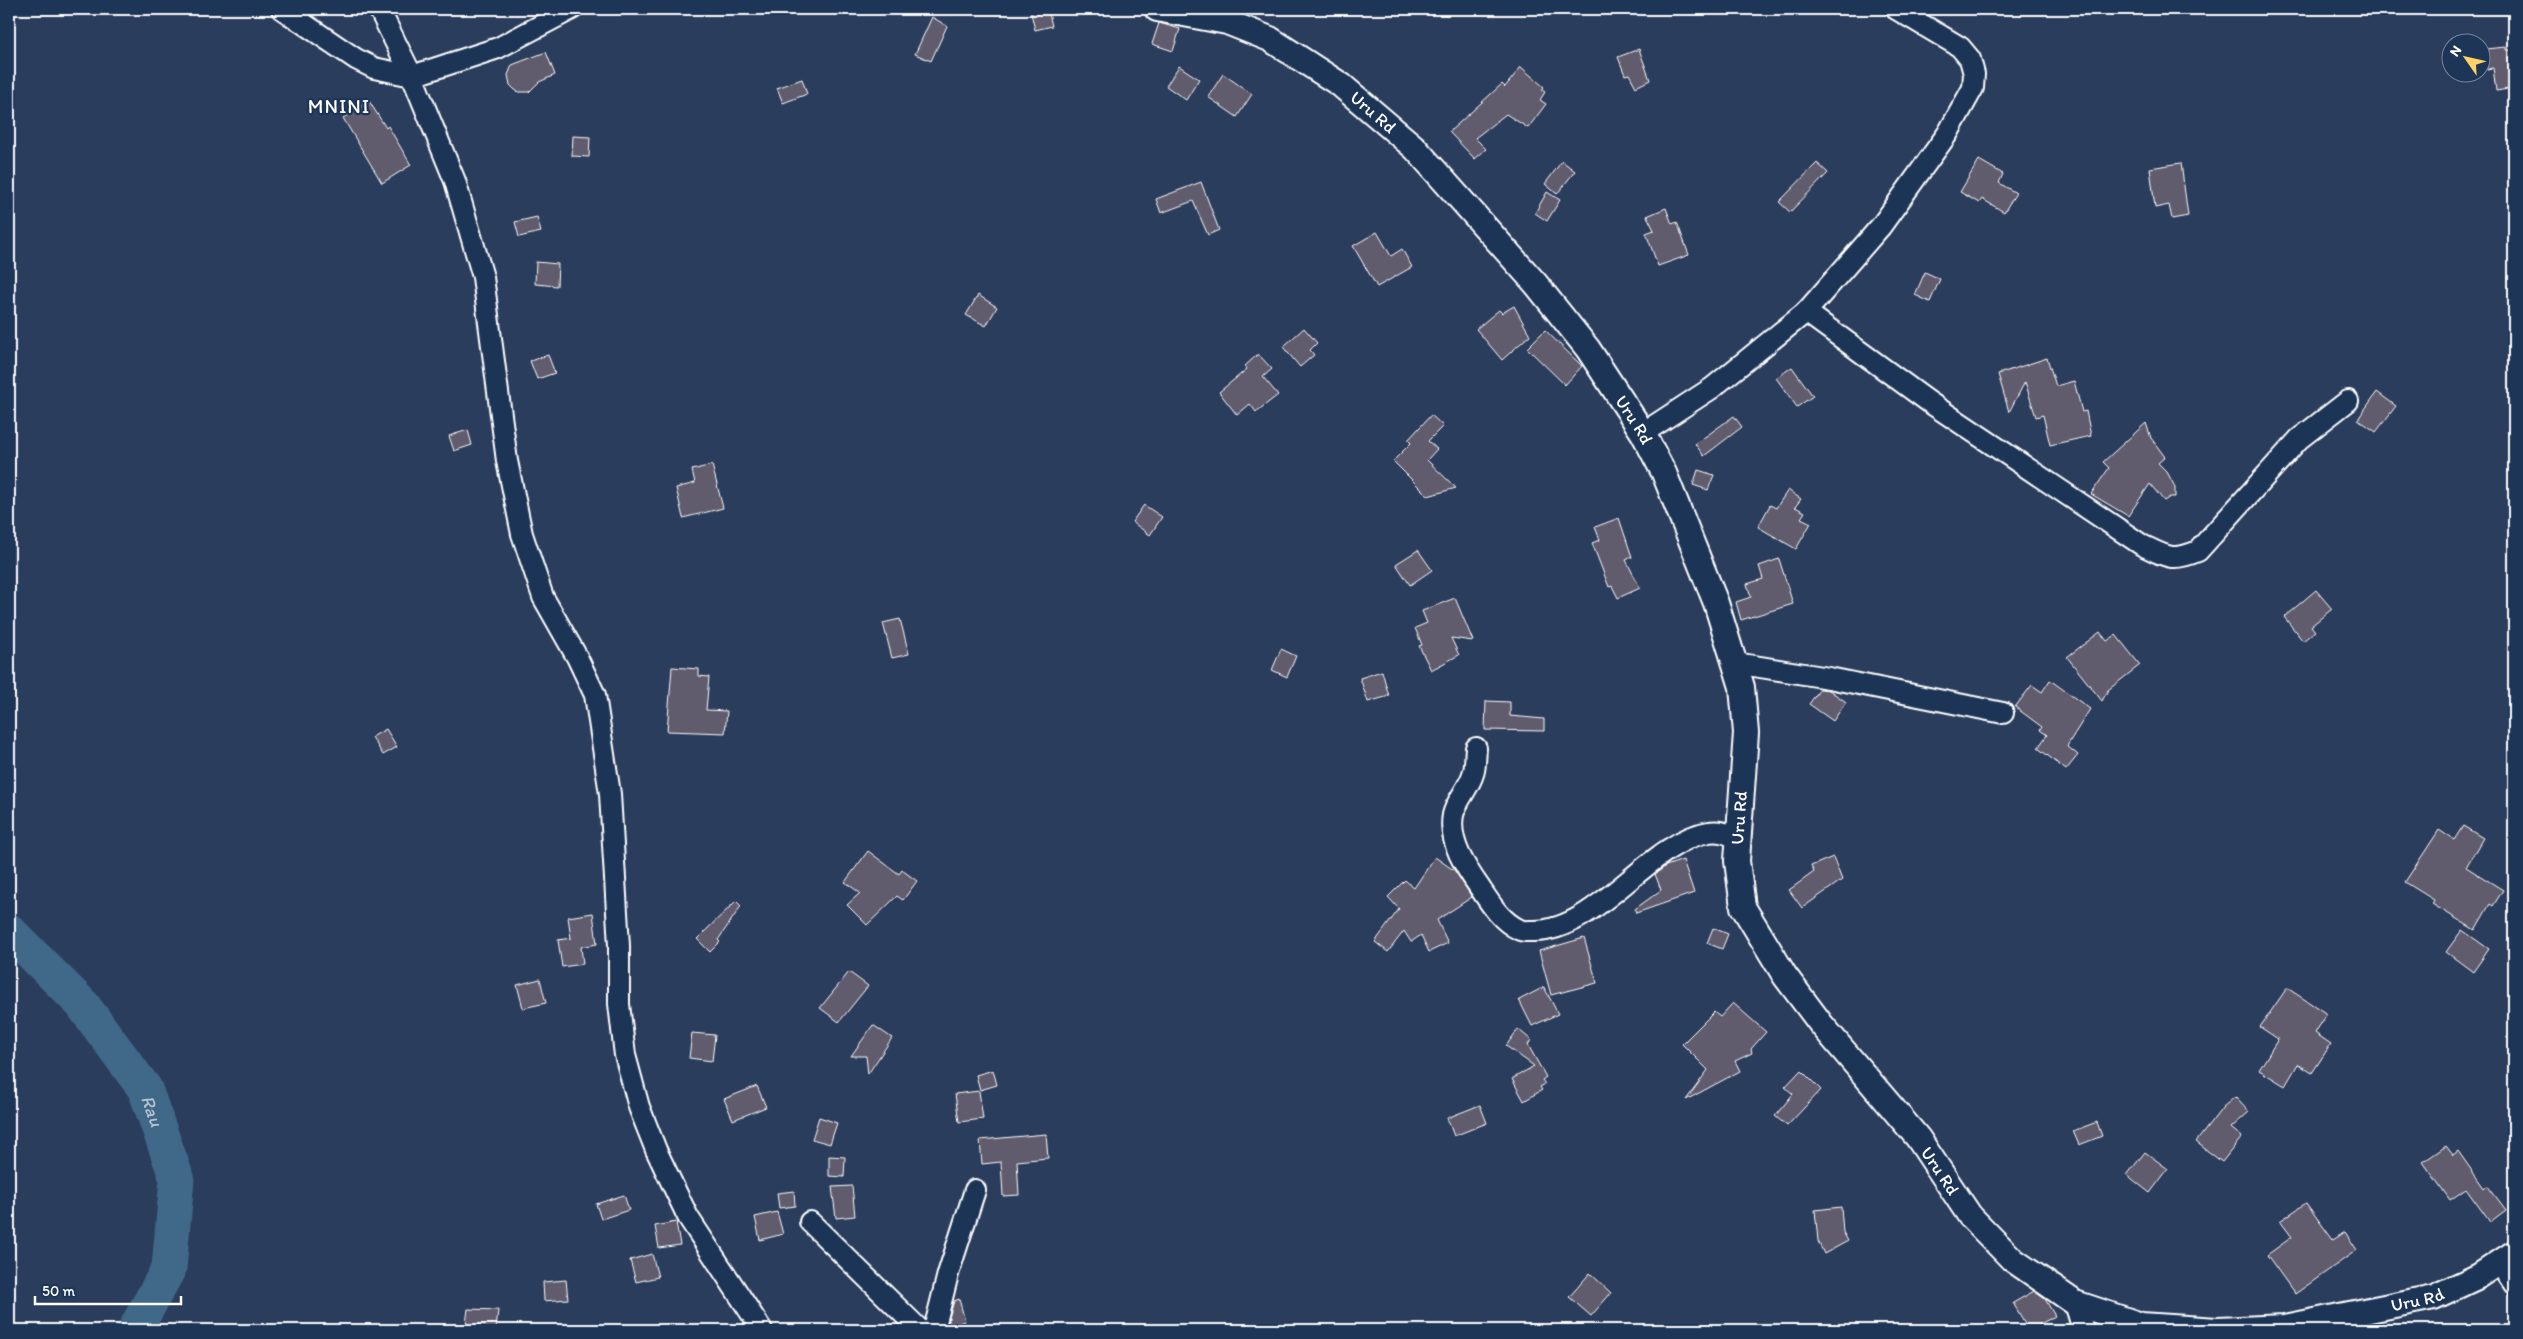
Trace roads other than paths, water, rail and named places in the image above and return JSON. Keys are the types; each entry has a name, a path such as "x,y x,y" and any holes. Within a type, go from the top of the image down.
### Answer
{"street":[{"path":"282,9 356,59 374,68 412,76 498,48 572,9"},
{"path":"378,9 412,76 455,181 483,276 507,461 522,534 543,597 577,657 595,695 610,794 619,946 618,1004 626,1055 639,1107 656,1150 688,1217 762,1330"},
{"name":"Uru Rd","path":"1157,9 1227,22 1270,39 1341,85 1407,142 1488,229 1588,349 1643,433 1664,473 1716,602 1742,687 1746,733 1737,861 1743,907 1785,976 1821,1024 1918,1138 1970,1216 2013,1260 2075,1303 2141,1325 2217,1330 2285,1327 2434,1297 2479,1276 2507,1258"},
{"path":"1643,433 1712,388 1806,312 1881,226 1948,133 1973,88 1974,74 1970,59 1960,47 1896,9"},
{"path":"1806,312 1929,402 2142,545 2163,555 2179,558 2198,551 2299,439 2348,401"},
{"path":"1735,663 1829,678 2003,713"},
{"path":"1476,748 1474,774 1453,815 1453,834 1462,861 1490,904 1507,922 1520,931 1541,931 1573,920 1608,898 1668,850 1692,836 1721,831 1738,838"},
{"path":"934,1330 948,1274 975,1190"},
{"path":"810,1222 920,1330"},
{"path":"2507,1258 2514,1284"},
{"path":"2075,1303 2083,1330"}],"waterway":[{"name":"Rau","path":"9,931 82,1004 145,1089 177,1179 169,1268 135,1330"}],"district":[{"name":"MNINI","path":"339,106"}]}
